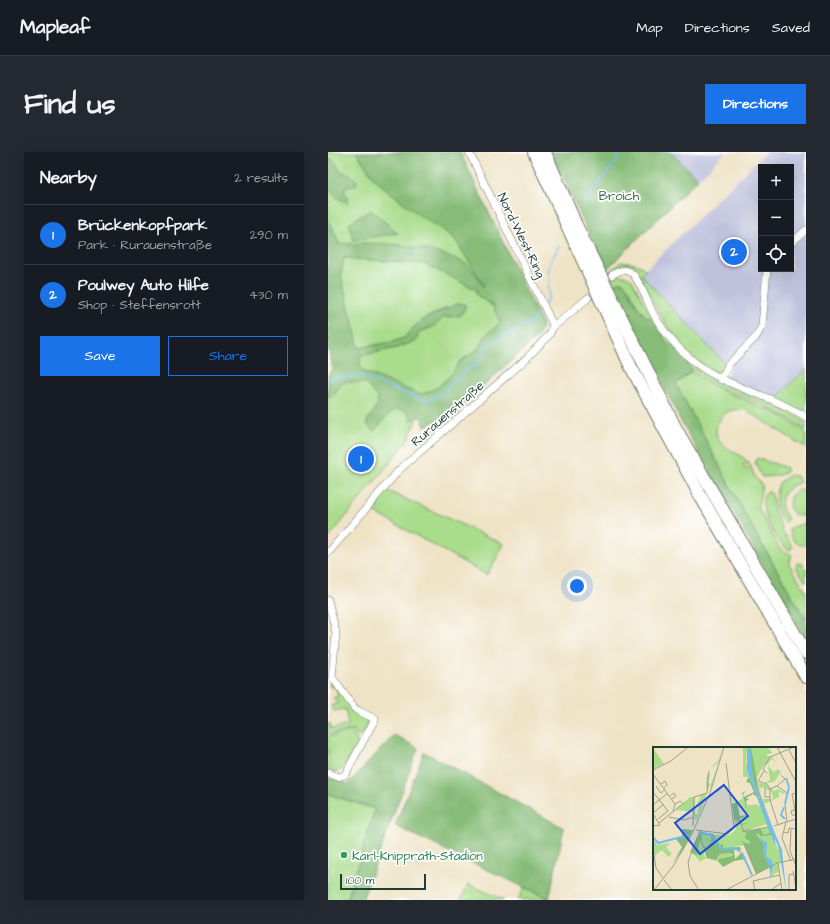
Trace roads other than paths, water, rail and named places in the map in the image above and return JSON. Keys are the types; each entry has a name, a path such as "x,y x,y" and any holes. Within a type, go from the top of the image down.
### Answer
{"highway":[{"path":"534,152 635,374 701,497 806,677"},
{"path":"545,152 576,225 676,429 806,653"}],"street":[{"name":"Nord-West-Ring","path":"469,152 545,309 552,328"},
{"path":"794,241 806,230"},
{"path":"612,275 620,270 626,270 633,274 667,334 680,350 696,364 721,380 775,401 806,417"},
{"path":"721,380 728,365 756,337 762,326 767,272"},
{"name":"Rurauenstraße","path":"328,553 399,470 526,359 550,334 552,328 588,298"},
{"path":"328,600 336,633 332,677 355,709 375,719 345,775 338,777 328,773"}],"waterway":[{"path":"583,203 618,160 622,152"},
{"path":"545,304 549,297 549,265 559,246"},
{"path":"328,379 352,376 363,377 419,399 429,400 441,394 466,370 478,364 490,342 530,323 542,309"}],"place":[{"name":"Poulwey Auto Hilfe","path":"734,252"},
{"name":"Brückenkopfpark","path":"361,459"},
{"name":"Karl-Knipprath-Stadion","path":"344,855"}],"park label":[{"name":"Broich","path":"619,195"}]}
